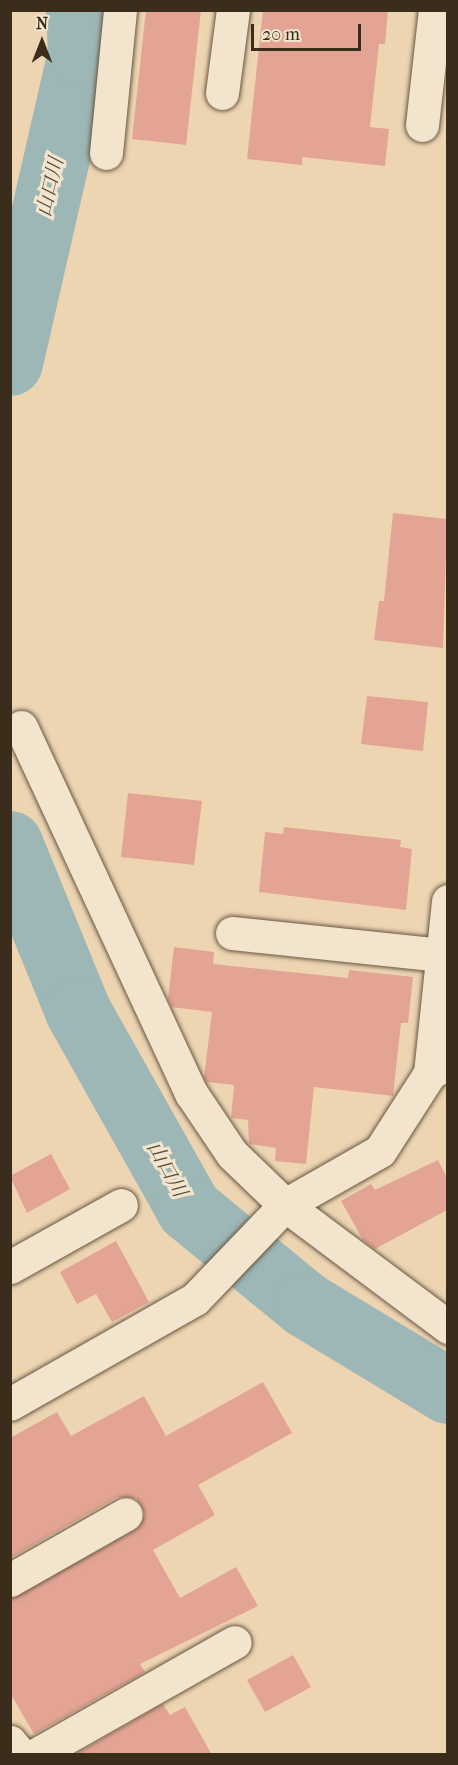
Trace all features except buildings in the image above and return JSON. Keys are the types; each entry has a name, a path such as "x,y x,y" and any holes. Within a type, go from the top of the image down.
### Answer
{"street":[{"path":"106,153 120,10"},
{"path":"222,93 233,10"},
{"path":"422,124 435,10"},
{"path":"21,728 191,1094 232,1154 285,1206 447,1328"},
{"path":"10,1404 195,1299 285,1206 380,1151 439,1068 442,955 447,902"},
{"path":"232,933 442,955"},
{"path":"10,1267 121,1206"},
{"path":"10,1580 126,1514"},
{"path":"37,1755 235,1641"},
{"path":"10,1742 20,1755"}],"waterway":[{"name":"山口川","path":"10,363 81,53 79,10"},
{"name":"山口川","path":"10,844 78,1011 189,1209 306,1305 448,1391"}]}
